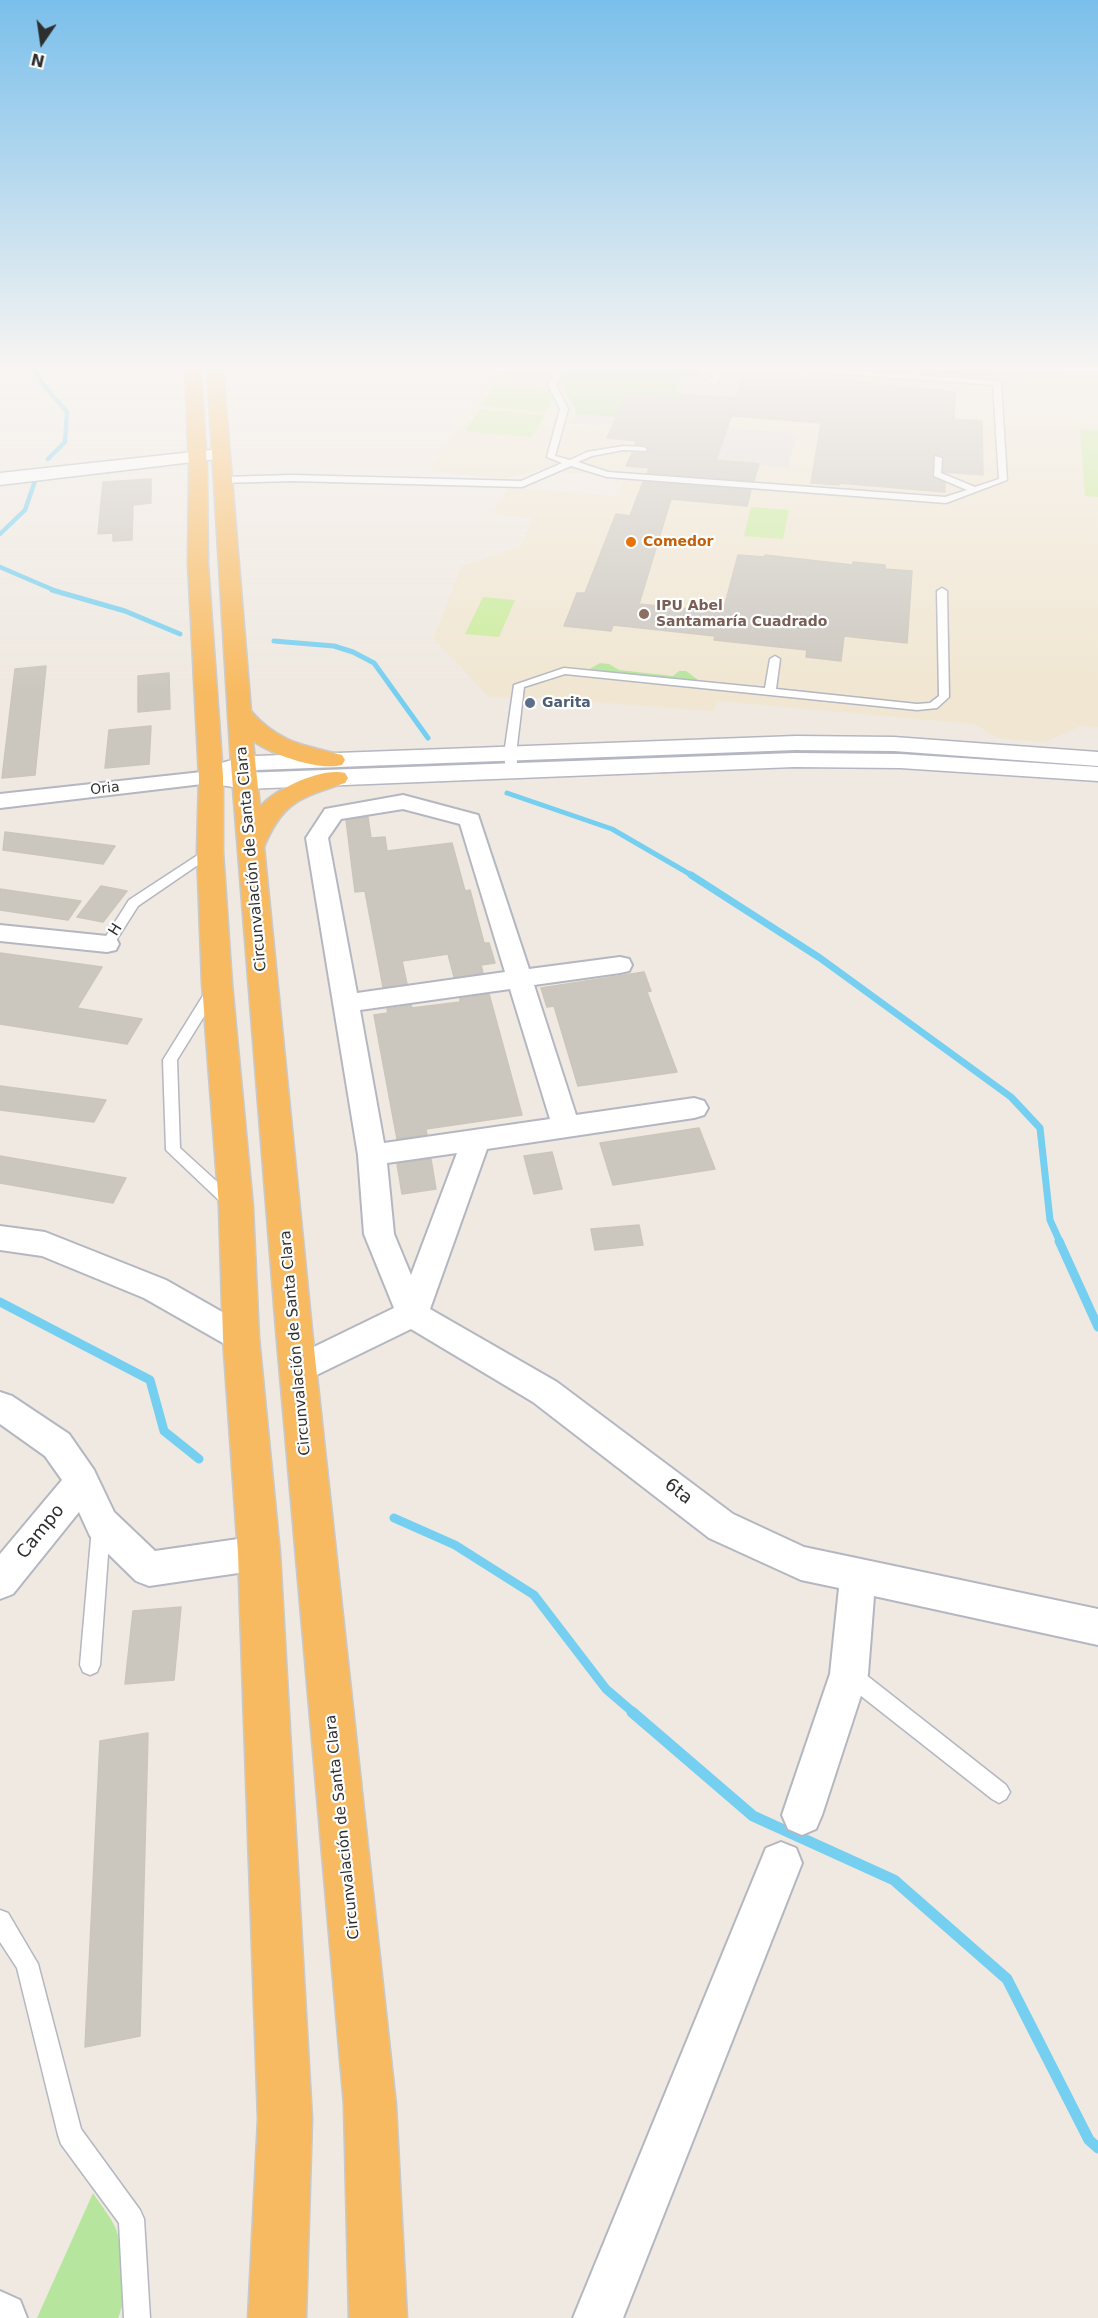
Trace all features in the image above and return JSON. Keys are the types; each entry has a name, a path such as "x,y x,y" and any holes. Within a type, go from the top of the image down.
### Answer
{"highway":[{"path":"176,496 188,477"},
{"name":"Circunvalación de Santa Clara","path":"197,477 198,564 233,774 251,846 298,1370 370,2105 378,2318"},
{"name":"Circunvalación de Santa Clara","path":"222,480 239,712 233,774 210,851 217,984 236,1208 241,1338 259,1553 285,2119 277,2318"},
{"path":"178,538 198,564"},
{"path":"239,712 254,731 275,745 334,769"},
{"path":"251,846 257,825 269,809 334,769"}],"main road":[{"path":"0,479 22,477"},
{"path":"511,763 796,743 894,744 1098,759"},
{"path":"233,774 511,763 806,760 900,761 1098,774"}],"street":[{"name":"Oria","path":"0,801 233,774"},
{"path":"412,1314 379,1234 372,1155 317,838 333,814 403,802 470,820 566,1127"},
{"name":"H","path":"0,933 107,944"},
{"path":"345,1003 620,965"},
{"path":"372,1155 694,1108"},
{"path":"298,1370 412,1314 476,1140"},
{"path":"0,1238 45,1244 155,1289 241,1338"},
{"name":"6ta","path":"412,1314 544,1392 721,1526 801,1563 1098,1627"},
{"path":"0,1406 57,1445 82,1481 102,1524 149,1569 259,1553"},
{"name":"Campo","path":"0,1582 82,1481"},
{"path":"802,1815 849,1674 858,1575"},
{"path":"598,2318 781,1863"}],"lane":[{"path":"222,480 291,478 522,484 537,477"},
{"path":"648,477 946,500 1004,480 1004,477"},
{"path":"945,477 974,490"},
{"path":"511,763 519,685 564,671 917,707 933,706 944,698 942,591"},
{"path":"770,692 775,659"},
{"name":"H","path":"107,944 133,903 210,851"},
{"path":"217,984 170,1060 173,1150 236,1208"},
{"path":"90,1665 102,1524"},
{"path":"849,1674 999,1792"},
{"path":"0,1921 27,1964 70,2135 132,2219 137,2318"}],"shaded area":[{"name":"IPU Abel Santamaría Cuadrado","path":"615,477 1098,477 1098,727 1080,726 1045,742 999,738 974,724 717,701 714,711 539,698 489,697 433,638 462,566 521,546 533,519 492,513 508,488 618,496 624,478"}],"green space":[{"path":"1084,477 1098,477 1098,497 1085,496"},
{"path":"751,507 789,510 783,539 744,536"},
{"path":"483,597 515,600 499,637 465,634"},
{"path":"600,663 609,664 619,670 673,676 679,671 686,671 702,683 586,671"},
{"path":"459,761 460,765 287,773 289,767"},
{"path":"93,2193 114,2224 122,2251 125,2286 118,2318 37,2318"}],"building":[{"path":"703,477 755,477 754,481"},
{"path":"812,477 934,477 945,483 945,492 839,483 839,485 811,483"},
{"path":"151,479 151,503 133,505 132,540 113,541 113,533 98,534 103,482"},
{"path":"643,482 751,490 747,506 671,499 639,604 723,612 738,555 765,557 765,555 853,565 853,562 885,565 885,569 912,571 907,643 844,636 841,661 806,657 807,650 714,640 715,636 613,625 611,631 564,626 577,593 585,593 616,514 630,516"},
{"path":"46,666 35,775 2,778 15,669"},
{"path":"169,673 170,709 138,712 138,676"},
{"path":"151,726 149,764 105,768 109,730"},
{"path":"368,817 371,838 385,837 387,851 452,843 465,891 470,890 484,943 489,943 495,963 481,965 483,973 454,977 448,954 402,961 407,984 383,987 365,891 355,892 346,820"},
{"path":"5,832 115,846 103,864 3,850"},
{"path":"101,886 127,891 103,922 77,917"},
{"path":"0,889 81,901 68,920 0,910"},
{"path":"0,953 102,967 77,1008 142,1019 127,1044 0,1024"},
{"path":"644,972 651,991 647,992 677,1072 578,1086 554,1006 547,1007 541,988"},
{"path":"489,994 522,1115 426,1129 427,1135 397,1139 374,1015 388,1013 387,1009 460,1002 460,998"},
{"path":"0,1086 106,1100 94,1122 0,1110"},
{"path":"699,1128 715,1169 613,1185 600,1143"},
{"path":"552,1152 562,1189 534,1194 524,1156"},
{"path":"0,1156 126,1178 113,1203 0,1183"},
{"path":"431,1159 436,1189 402,1194 397,1164"},
{"path":"639,1225 643,1245 595,1250 591,1229"},
{"path":"181,1607 174,1680 125,1684 133,1611"},
{"path":"148,1733 140,2036 85,2047 100,1741"}],"waterway":[{"path":"0,534 25,510 35,481"},
{"path":"0,567 56,591"},
{"path":"52,590 125,611 180,634"},
{"path":"274,641 334,646 353,652 374,663 428,738"},
{"path":"507,793 612,829 693,876"},
{"path":"691,875 820,958 1011,1097 1040,1128 1050,1220 1060,1242"},
{"path":"1059,1241 1098,1327"},
{"path":"0,1302 150,1380 164,1431 199,1459"},
{"path":"394,1518 455,1545 534,1595 606,1689 634,1713"},
{"path":"632,1712 753,1816 894,1880 1007,1979 1089,2140 1098,2148"}],"place":[{"name":"Comedor","path":"631,542"},
{"name":"IPU Abel Santamaría Cuadrado","path":"644,614"},
{"name":"Garita","path":"530,703"}]}
